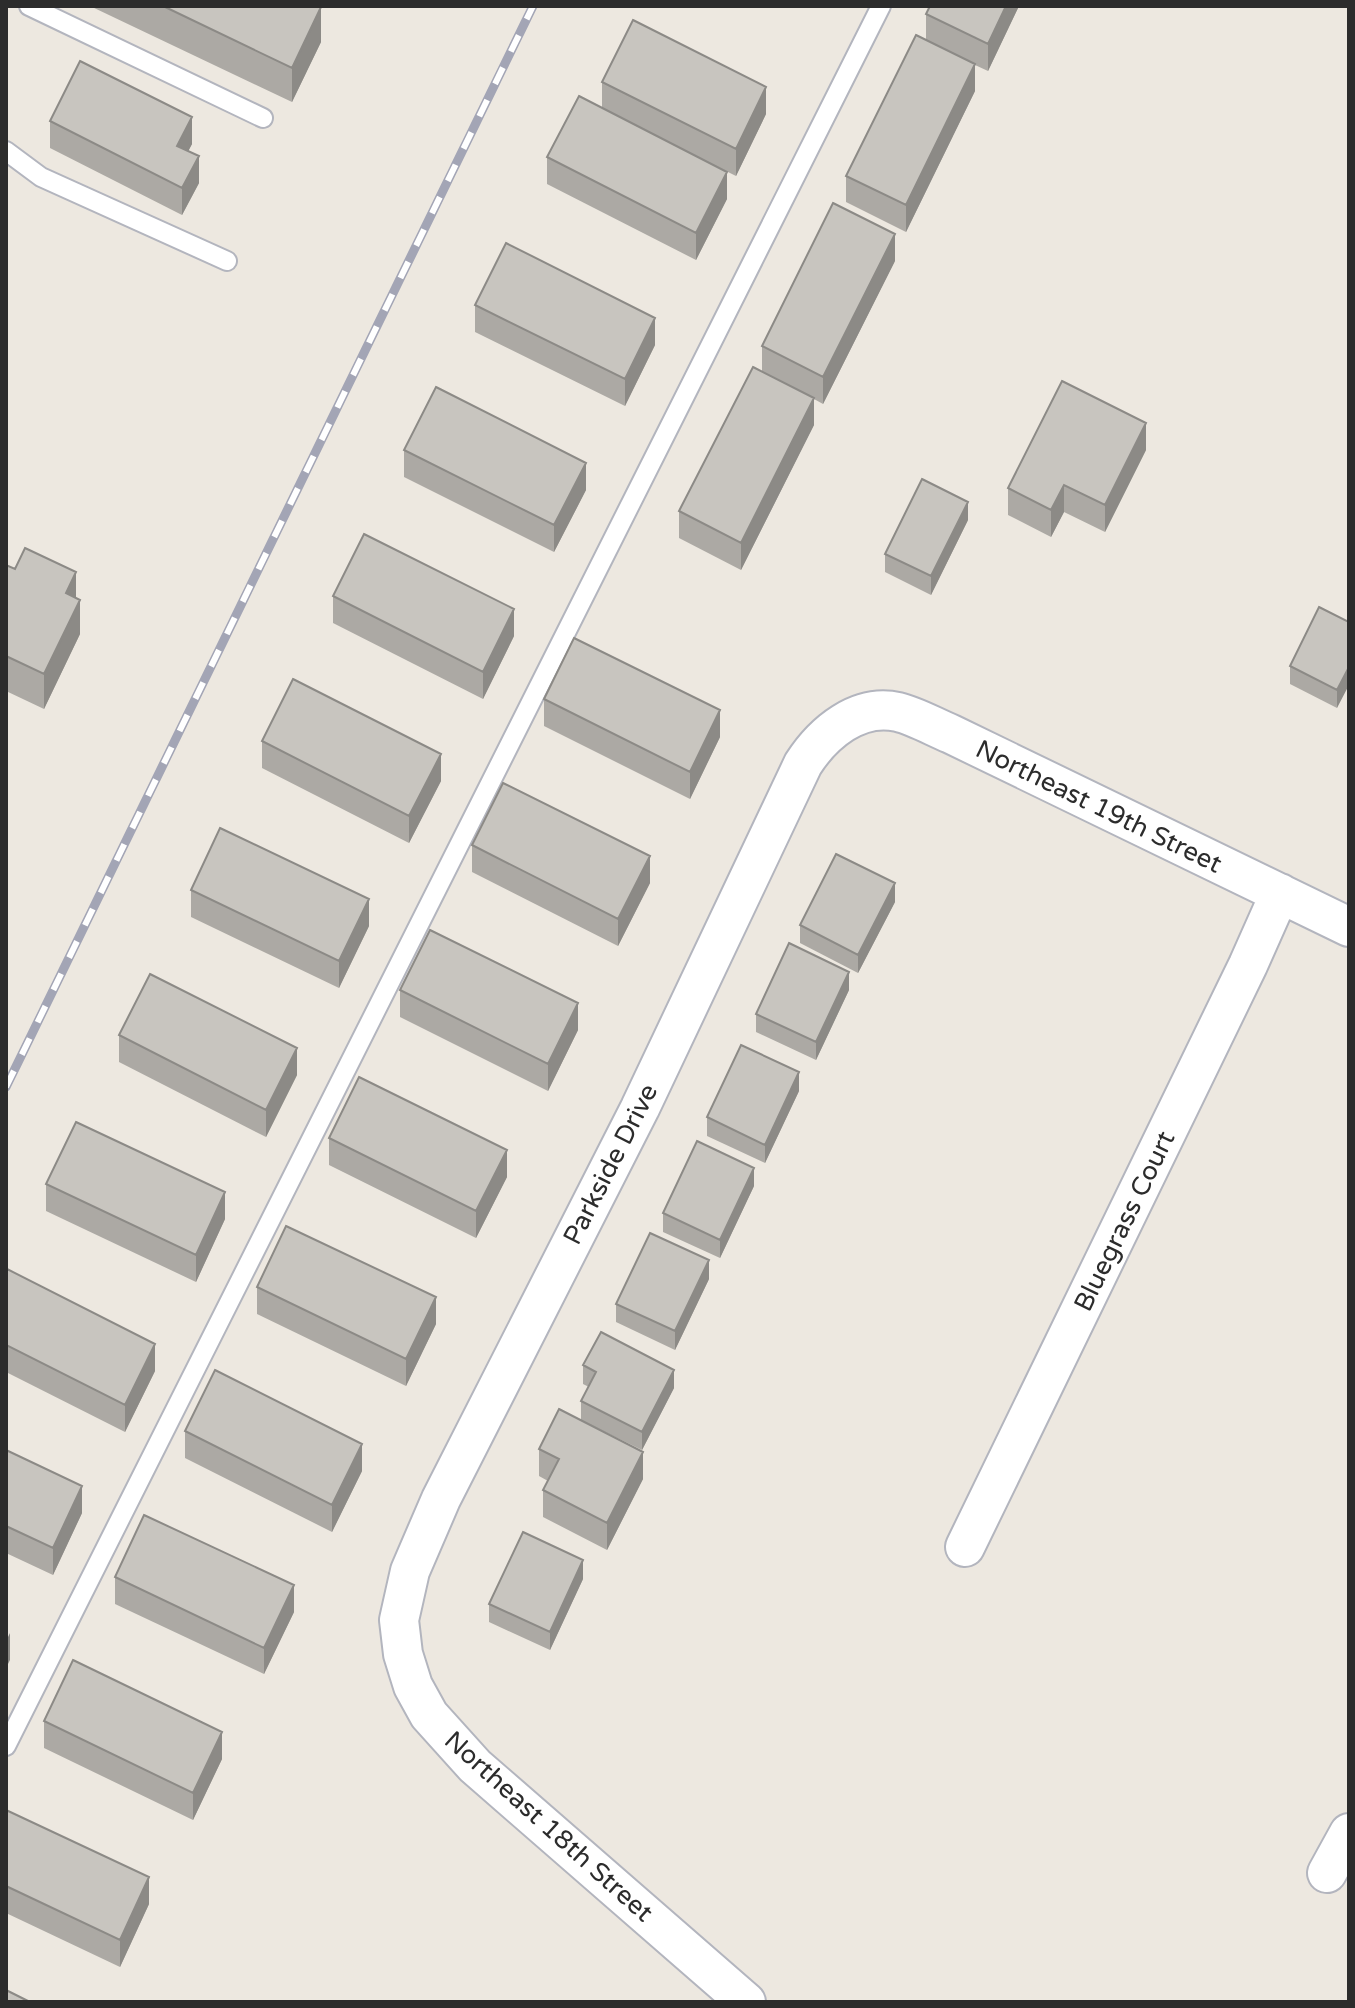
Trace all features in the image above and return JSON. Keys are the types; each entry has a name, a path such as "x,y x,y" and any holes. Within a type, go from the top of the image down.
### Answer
{"street":[{"name":"Northeast 19th Street","path":"844,721 876,710 899,712 951,734 1349,927"},
{"name":"Parkside Drive","path":"399,1620 410,1571 441,1499 640,1108 803,764 814,747 844,721"},
{"name":"Bluegrass Court","path":"965,1547 1248,965 1280,893"},
{"name":"Northeast 18th Street","path":"399,1620 403,1654 413,1686 429,1715 445,1734 475,1766 746,2002"},
{"path":"1327,1873 1349,1833"}],"lane":[{"path":"29,6 263,118"},
{"path":"6,1746 881,6"},
{"path":"6,151 41,177 227,261"}],"building":[{"path":"163,6 319,6 321,7 292,68"},
{"path":"930,6 1006,6 988,44 926,14"},
{"path":"633,20 766,87 736,149 602,82"},
{"path":"916,35 975,64 906,205 846,176"},
{"path":"80,61 192,117 177,146 199,156 182,188 50,121"},
{"path":"579,96 727,172 696,233 547,157"},
{"path":"833,203 895,234 823,377 762,346"},
{"path":"506,243 655,318 625,379 475,305"},
{"path":"753,367 814,398 741,543 679,511"},
{"path":"1062,381 1146,423 1105,505 1064,485 1051,510 1008,488"},
{"path":"436,387 586,463 554,525 404,450"},
{"path":"922,479 968,502 931,576 885,554"},
{"path":"364,534 514,609 483,672 333,596"},
{"path":"25,548 76,572 66,593 80,600 44,674 6,656 6,565 15,569"},
{"path":"1319,607 1349,622 1349,667 1337,690 1290,666"},
{"path":"574,638 720,710 690,772 544,699"},
{"path":"293,679 441,754 409,816 262,741"},
{"path":"503,783 650,856 618,919 472,845"},
{"path":"220,828 369,899 339,961 191,890"},
{"path":"836,854 895,883 858,955 800,925"},
{"path":"430,930 578,1003 548,1064 400,990"},
{"path":"789,943 849,972 816,1042 756,1014"},
{"path":"150,974 297,1048 266,1110 119,1035"},
{"path":"741,1045 799,1072 765,1145 707,1117"},
{"path":"359,1077 507,1150 476,1211 329,1138"},
{"path":"76,1122 225,1192 196,1255 46,1184"},
{"path":"697,1141 754,1168 720,1240 663,1213"},
{"path":"286,1226 436,1297 406,1359 257,1287"},
{"path":"650,1233 709,1260 675,1331 616,1304"},
{"path":"7,1269 155,1344 125,1405 6,1345"},
{"path":"601,1332 674,1370 642,1432 581,1401 596,1372 583,1365"},
{"path":"215,1370 362,1444 332,1505 185,1431"},
{"path":"559,1409 643,1452 607,1523 543,1490 559,1459 539,1449"},
{"path":"6,1450 82,1486 53,1548 6,1526"},
{"path":"144,1515 294,1585 264,1648 115,1577"},
{"path":"523,1532 583,1560 550,1632 489,1604"},
{"path":"73,1660 222,1732 193,1793 44,1721"},
{"path":"6,1810 149,1877 120,1940 6,1886"},
{"path":"6,1990 30,2002 6,2002"}],"railway":[{"path":"6,1087 533,6"}]}
